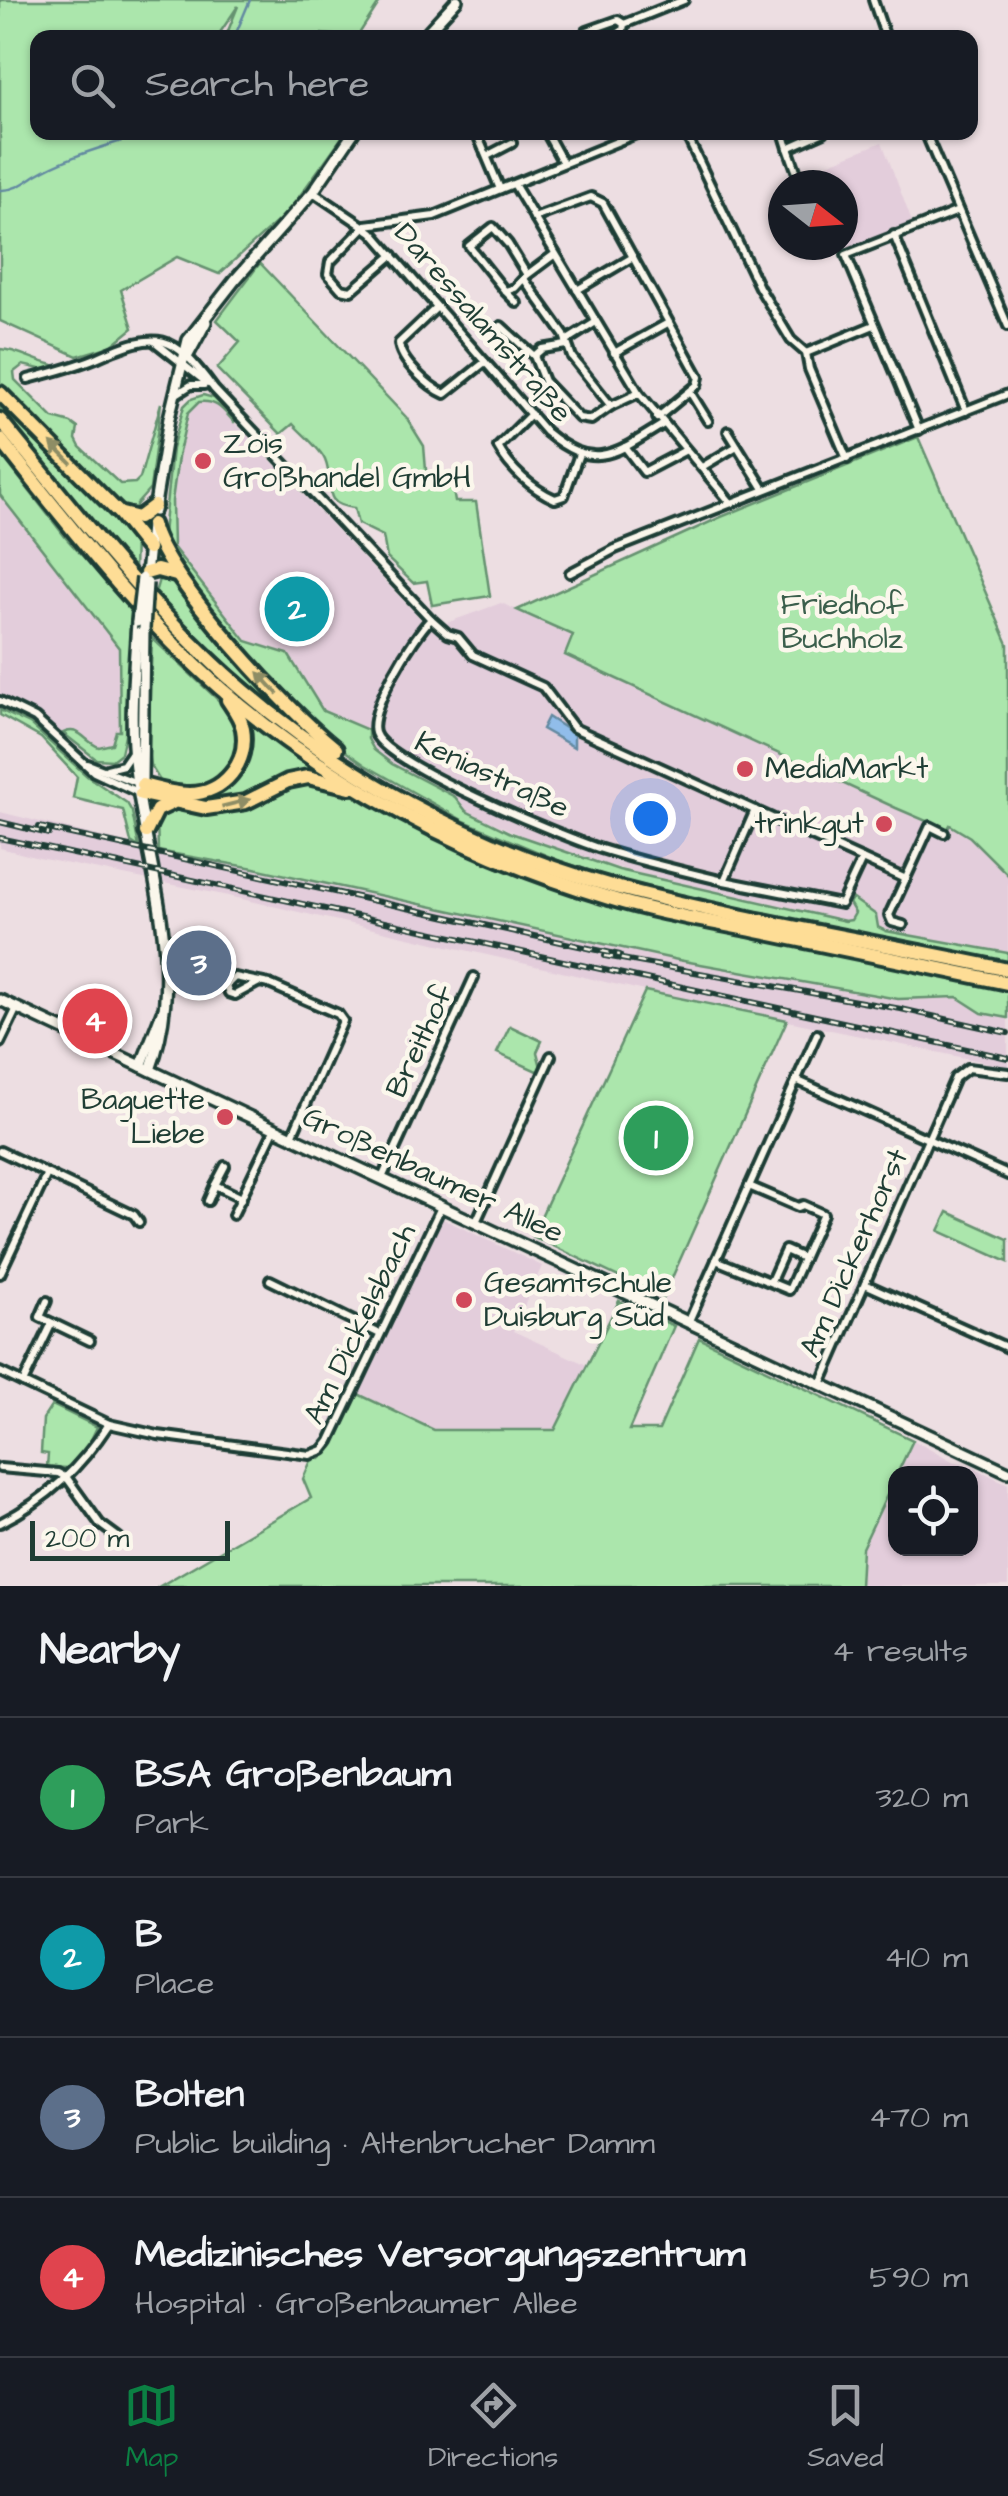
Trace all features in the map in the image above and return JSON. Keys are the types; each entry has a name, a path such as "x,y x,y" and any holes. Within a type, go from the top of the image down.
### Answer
{"highway":[{"path":"0,392 120,514 148,549"},
{"path":"0,420 162,614 282,721 393,794 504,848 614,886 1008,970"},
{"path":"0,439 72,530 158,628 222,690 275,732 364,792 471,846 612,899 1008,983"},
{"path":"120,514 138,518 154,506"},
{"path":"152,524 160,549 178,576 297,715 393,794"},
{"path":"145,578 157,570 178,576"},
{"path":"140,787 203,793 231,776 241,756 244,732 222,690"},
{"path":"140,787 175,803 206,808 246,802 288,781 308,778 364,792"},
{"path":"146,832 157,810 175,803"}],"main road":[{"path":"429,30 457,0"},
{"path":"146,1068 163,1032 167,952 134,746 148,549 174,396 191,335 313,192 349,140"},
{"path":"140,787 141,625"},
{"name":"Großenbaumer Allee","path":"0,1000 1008,1472"}],"street":[{"path":"626,30 684,0"},
{"path":"873,0 883,30"},
{"path":"589,30 613,20 623,30"},
{"path":"480,140 500,189"},
{"path":"550,140 563,163"},
{"path":"393,255 351,292 340,289 328,274 330,262 366,225 434,216 621,140"},
{"path":"688,140 759,287 791,340 806,353 848,459"},
{"path":"786,140 796,170"},
{"path":"788,148 806,140"},
{"path":"929,140 1008,326"},
{"path":"487,156 512,144"},
{"path":"514,184 639,393 731,503"},
{"name":"Daressalamstraße","path":"313,192 366,225 546,432 580,454 603,454 626,447 690,392"},
{"path":"534,218 595,196 602,203 699,378 690,392 708,421"},
{"path":"920,430 846,255 958,211"},
{"path":"517,303 469,246 488,229 494,227 508,244 566,343 611,406"},
{"path":"894,236 966,411"},
{"path":"505,291 515,288 556,254"},
{"path":"577,290 633,257"},
{"path":"438,308 399,343 403,356 436,390 445,394 484,362"},
{"path":"534,356 542,349 566,343 596,322"},
{"path":"614,353 668,323"},
{"path":"806,353 874,325"},
{"path":"501,326 534,356 544,381 580,418 591,420 639,393"},
{"path":"28,378 82,364 136,340 166,342 431,619 448,634 458,637 473,655 542,687 574,728 906,880"},
{"path":"174,396 191,385 214,389"},
{"path":"570,573 615,549 1008,394"},
{"path":"530,414 498,447 514,470 537,490 555,499 564,496 580,454"},
{"path":"728,431 764,490"},
{"path":"702,467 737,446"},
{"path":"626,447 644,472 686,450"},
{"name":"Keniastraße","path":"431,619 402,655 376,716 374,730 380,744 426,772 583,842 724,881 841,904 862,859"},
{"path":"0,701 35,718 108,780 140,787"},
{"path":"102,770 123,764 134,746"},
{"path":"83,762 140,787"},
{"path":"724,881 756,810"},
{"path":"903,925 888,918 930,826 944,833"},
{"path":"259,982 236,995 229,993 226,986 236,976 259,982 338,1014 343,1021 292,1136"},
{"name":"Breithof","path":"382,1178 474,977"},
{"path":"0,1042 17,1008"},
{"path":"688,1323 817,1034"},
{"path":"476,1222 551,1056"},
{"name":"Am Dickerhorst","path":"820,1385 955,1078 968,1068 1008,1073"},
{"path":"796,1080 1008,1174"},
{"path":"234,1216 275,1128"},
{"path":"0,1151 134,1215 139,1222"},
{"path":"208,1201 224,1166"},
{"path":"0,1274 47,1174"},
{"path":"215,1185 242,1198"},
{"path":"716,1260 789,1290 804,1258 823,1214 749,1186"},
{"name":"Am Dickelsbach","path":"0,1372 109,1424 158,1436 310,1455 323,1450 330,1441 442,1206"},
{"path":"771,1281 785,1250 804,1258"},
{"path":"270,1280 380,1334"},
{"path":"865,1284 1008,1348"},
{"path":"47,1301 40,1317 90,1340"},
{"path":"24,1383 52,1323"},
{"path":"0,1523 42,1499 67,1478 109,1424"},
{"path":"0,1468 58,1473 67,1478 100,1524 119,1538"}],"shaded area":[{"path":"882,142 912,222 858,244 858,170 813,170"},
{"path":"199,402 215,402 430,629 501,603 574,635 565,655 970,837 1008,875 1008,953 886,931 855,913 846,921 713,893 563,853 466,811 455,797 392,764 374,750 368,730 323,711 300,671 275,649 246,641 173,547 172,501 178,457 188,413"},
{"path":"0,496 130,649 125,746 96,761 38,714 0,696"},
{"path":"0,812 158,851 254,868 678,960 898,999 957,997 982,1013 1008,1018 1008,1067 39,858 0,848"},
{"name":"Gesamtschule Duisburg Süd","path":"441,1218 542,1266 513,1331 587,1365 555,1430 434,1430 358,1394"},
{"path":"913,1440 954,1463 970,1466 900,1466"},
{"path":"978,1470 1008,1484 1008,1586 860,1586 861,1548 888,1492 888,1556 978,1556"}],"green space":[{"path":"0,0 381,0 362,30 228,30 238,6 222,30 30,30 30,140 340,140 288,212 219,274 177,257 121,290 133,328 111,346 77,356 0,321"},
{"path":"260,263 406,417 424,446 427,482 451,479 455,502 476,502 490,596 432,605 427,581 413,583 387,558 383,536 358,524 354,508 332,498 328,469 315,446 293,424 281,434 217,369 240,342 217,320"},
{"path":"0,349 60,366 44,370 23,365 14,372 15,380 53,418 78,428 76,439 80,447 120,484 135,483 140,478 161,403 150,489 136,505 135,515 129,515 0,388"},
{"path":"203,395 214,398 236,420 215,404 205,402 199,402 188,413 172,501 173,547 246,641 288,654 323,711 368,730 374,750 392,764 455,797 466,811 511,833 619,870 845,921 855,913 849,903 852,898 876,915 878,927 886,931 1008,953 1008,963 616,879 560,861 464,821 365,765 331,741 244,650 182,575 162,543 172,449 184,406"},
{"path":"0,398 135,538 134,572 0,409"},
{"name":"Friedhof Buchholz","path":"918,437 1008,644 1008,875 970,837 950,825 947,830 896,808 565,655 573,635 517,610 721,517"},
{"path":"0,453 66,538 131,609 125,735 121,753 112,760 96,759 63,733 73,731 99,747 112,744 116,731 120,731 119,648 0,495"},
{"path":"165,575 312,734 230,667 155,593 160,576"},
{"path":"152,638 231,712 241,732 234,766 213,784 188,790 162,784 150,765"},
{"path":"0,710 30,724 87,776 127,803 139,847 131,842 123,810 73,798 77,777 41,738 0,715"},
{"path":"241,713 327,776 206,805 187,800 233,778"},
{"path":"308,781 350,792 408,825 497,867 610,905 1008,990 1008,1018 982,1013 957,997 898,999 678,960 254,868 158,851 157,814 175,809 238,809"},
{"path":"645,991 787,1020 663,1298 532,1236"},
{"path":"510,1026 542,1041 537,1052 539,1072 497,1053"},
{"path":"948,1212 1008,1239 1008,1262 939,1231"},
{"path":"619,1301 674,1326 629,1430 659,1430 699,1338 913,1440 901,1466 888,1466 888,1493 862,1548 860,1586 160,1586 311,1498 303,1479 312,1458 320,1459 333,1447 358,1394 434,1430 555,1430"},
{"path":"52,1405 97,1427 87,1448 69,1468 47,1467 48,1454 41,1453 43,1419"}],"water":[{"path":"548,717 574,734 574,747 542,729"}],"waterway":[{"path":"237,30 250,0"},
{"path":"0,190 19,186 49,168 124,140"}],"railway":[{"path":"0,822 49,834"},
{"path":"39,827 620,955"},
{"path":"0,838 1008,1058"},
{"path":"605,956 901,1009 1008,1033"}],"place":[{"name":"Zois Großhandel GmbH","path":"203,461"},
{"name":"B","path":"297,609"},
{"name":"MediaMarkt","path":"745,769"},
{"name":"trinkgut","path":"884,824"},
{"name":"Bolten","path":"199,963"},
{"name":"Medizinisches Versorgungszentrum","path":"95,1021"},
{"name":"Baguette Liebe","path":"225,1117"},
{"name":"BSA Großenbaum","path":"656,1138"},
{"name":"Gesamtschule Duisburg Süd","path":"464,1300"}]}
